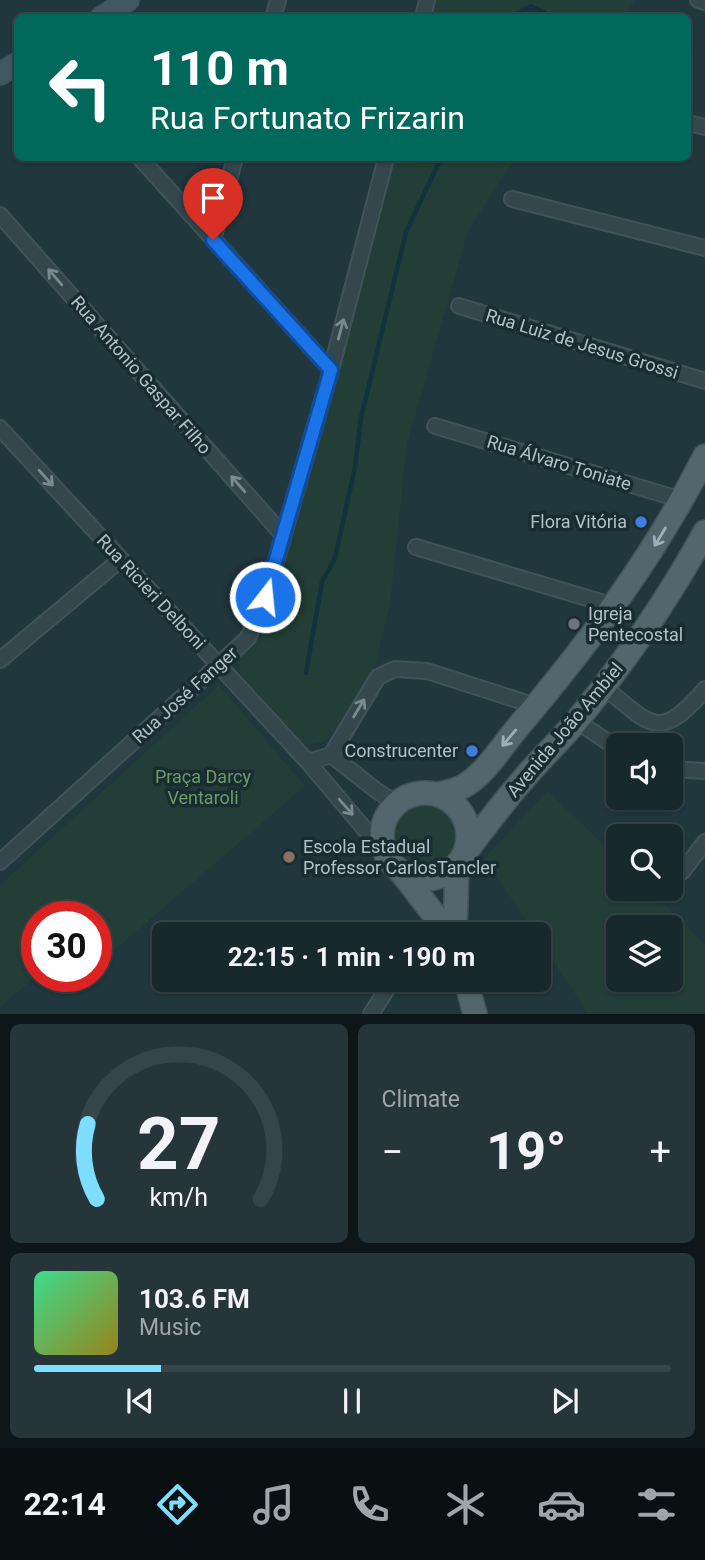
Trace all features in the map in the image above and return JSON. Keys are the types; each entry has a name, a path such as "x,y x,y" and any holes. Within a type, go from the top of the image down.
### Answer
{"main road":[{"path":"107,14 128,0"},
{"path":"439,794 463,787 477,776 536,706 614,606 651,552 705,456"},
{"name":"Avenida João Ambiel","path":"402,873 431,879 445,874 461,859 521,781 577,721 604,687 649,625 705,532"},
{"path":"432,922 402,873 384,852 381,838 388,811 411,794 425,792 439,794 452,801 467,825 468,840 461,859 455,922"},
{"path":"469,992 475,1014"}],"street":[{"path":"698,0 705,2"},
{"path":"143,161 331,370"},
{"path":"213,240 234,161"},
{"name":"Rua José Fanger","path":"0,862 248,638 265,597 331,370 385,161"},
{"path":"512,199 705,248"},
{"name":"Rua Antonio Gaspar Filho","path":"0,215 283,536"},
{"name":"Rua Luiz de Jesus Grossi","path":"459,306 705,381"},
{"name":"Rua Álvaro Toniate","path":"435,426 682,500"},
{"name":"Rua Ricieri Delboni","path":"0,428 308,762 384,852"},
{"path":"416,547 614,606"},
{"path":"3,650 120,560"},
{"path":"308,762 331,755 378,677 395,669 427,671 536,706"},
{"path":"604,687 648,722 665,723 687,710 705,689"},
{"path":"577,721 606,741"},
{"path":"331,755 396,803"},
{"path":"683,770 705,771"},
{"path":"683,871 705,842"},
{"path":"441,922 455,901"},
{"path":"371,1014 385,992"}],"green space":[{"path":"434,0 635,0 626,14 431,14"},
{"path":"391,161 515,161 468,231 407,444 390,605 375,667 327,741 303,746 241,677 239,658 262,637"},
{"name":"Praça Darcy Ventaroli","path":"219,685 305,786 112,952 112,901 21,901 21,989 0,1007 0,885"},
{"path":"548,791 606,847 606,901 660,901 675,915 606,915 606,992 683,992 683,923 705,944 705,1014 588,1014 551,958 551,922 527,922 484,858"},
{"path":"416,801 430,801 442,806 452,816 457,835 452,854 442,864 430,869 416,869 404,864 394,854 389,842 389,828 394,816 404,806"}],"water":[{"path":"531,4 548,14 510,14"}],"waterway":[{"path":"306,673 322,582 335,558 355,467 361,418 406,232 440,161"}],"place":[{"name":"Flora Vitória","path":"641,522"},
{"name":"Igreja Pentecostal","path":"574,624"},
{"name":"Construcenter","path":"472,751"},
{"name":"Escola Estadual Professor CarlosTancler","path":"289,857"}],"route":[{"path":"213,240 331,370 265,597"}]}
